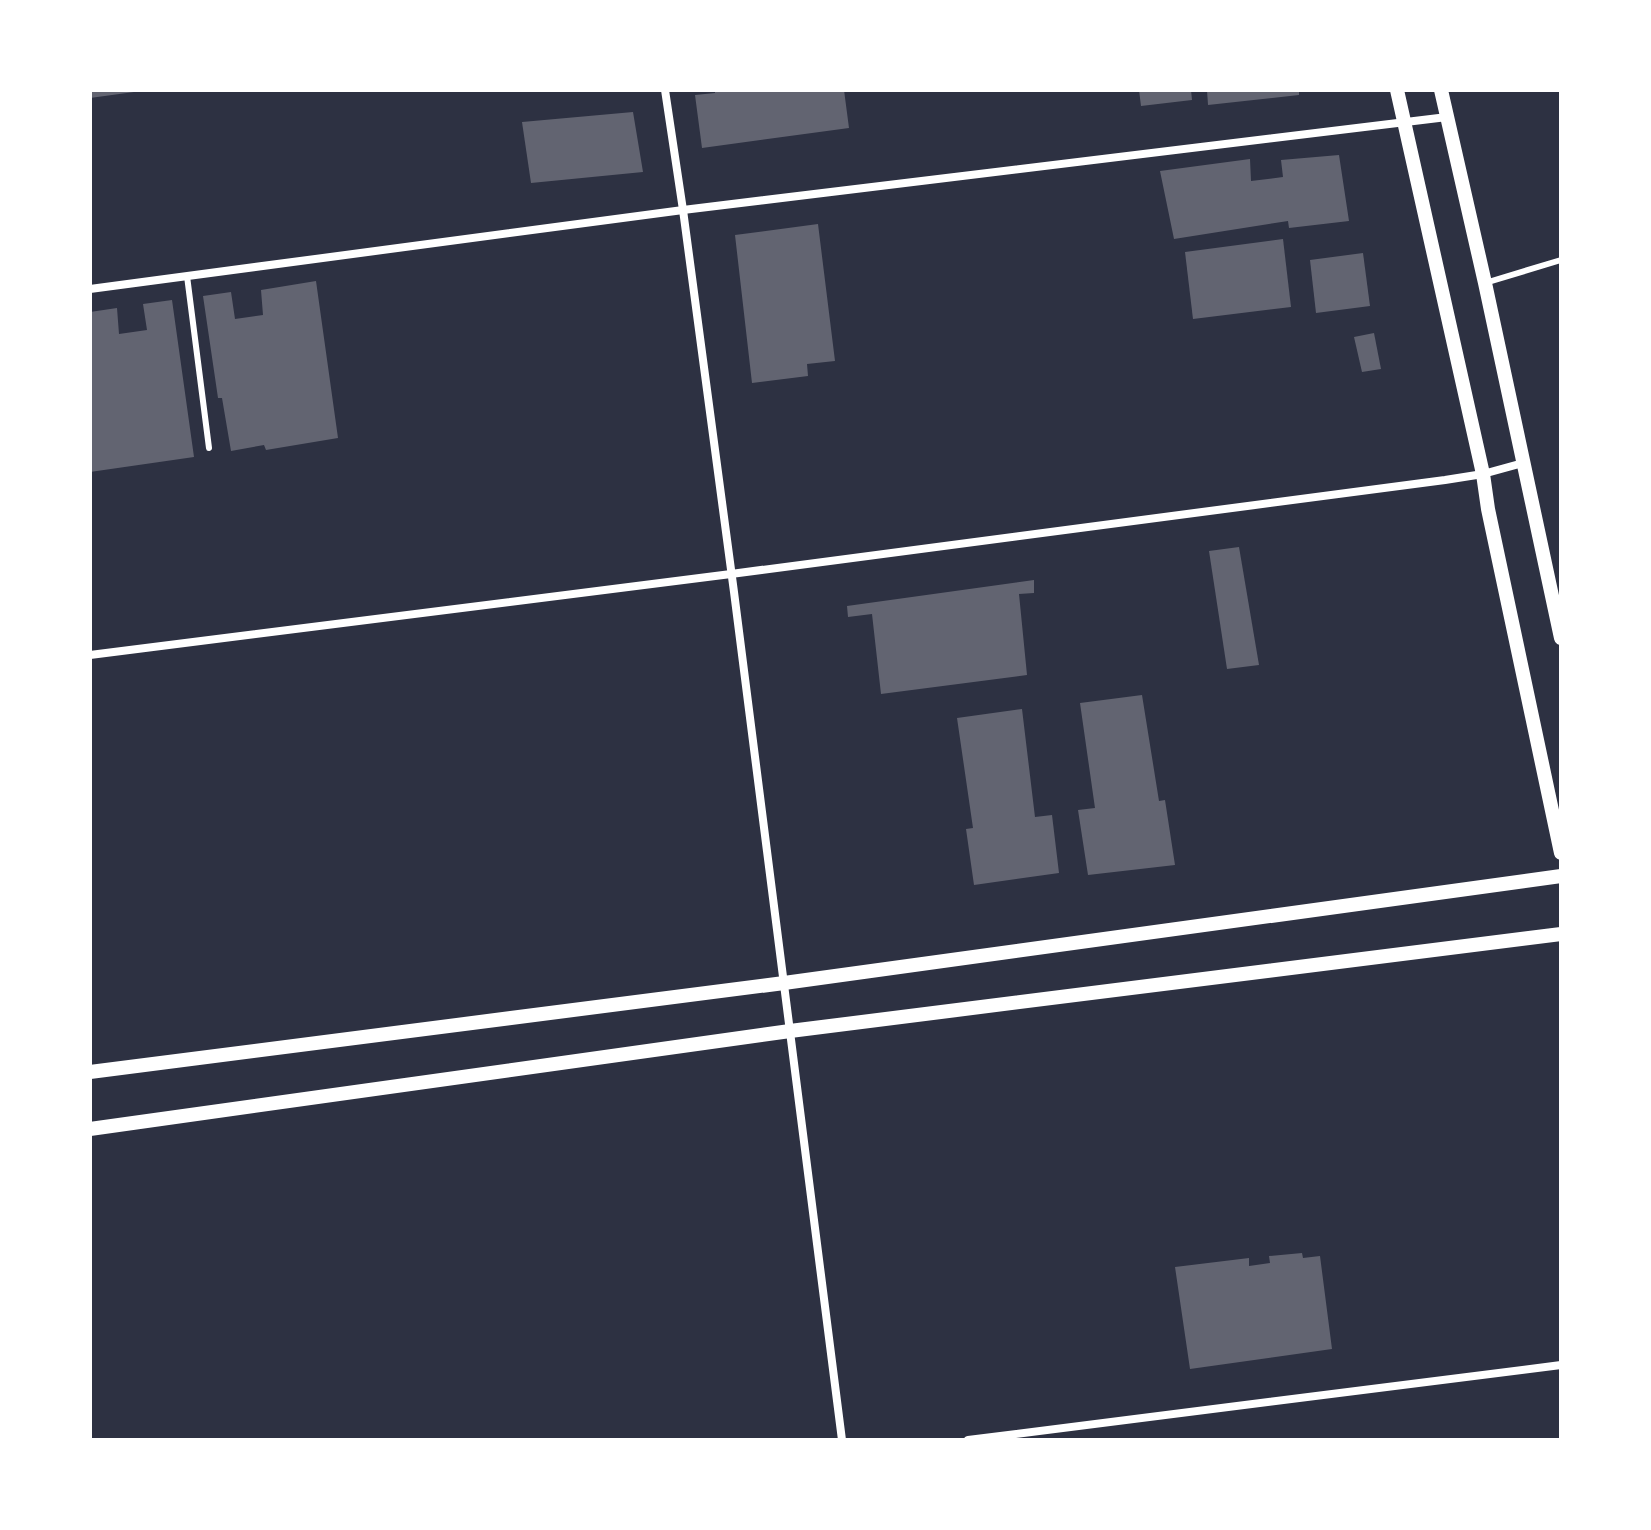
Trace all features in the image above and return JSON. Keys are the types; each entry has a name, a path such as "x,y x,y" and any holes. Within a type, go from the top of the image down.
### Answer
{"street":[{"path":"665,90 731,574 842,1440"},
{"path":"1397,90 1483,474 1561,853"},
{"path":"1441,90 1561,638"},
{"path":"90,289 683,210 1447,117"},
{"path":"90,655 1483,474 1523,463"},
{"path":"90,1072 784,983 1561,876"},
{"path":"90,1129 790,1031 1561,934"},
{"path":"968,1440 1561,1365"}],"lane":[{"path":"1485,283 1561,260"},
{"path":"187,276 209,448"}],"building":[{"path":"90,90 134,90 134,92 90,98"},
{"path":"715,90 844,90 849,128 702,148 695,95 715,93"},
{"path":"1139,90 1191,90 1192,100 1141,106"},
{"path":"1207,90 1299,90 1299,95 1208,105"},
{"path":"633,112 643,172 531,183 522,122"},
{"path":"1339,155 1349,221 1289,228 1288,221 1174,239 1160,171 1250,159 1251,181 1283,177 1281,160"},
{"path":"818,224 835,361 807,364 808,376 752,383 735,235"},
{"path":"1283,239 1291,307 1193,319 1185,252"},
{"path":"1363,253 1370,306 1316,313 1310,260"},
{"path":"316,281 338,438 266,450 264,445 231,451 222,398 218,398 203,296 231,292 235,319 263,315 261,290"},
{"path":"172,300 194,457 90,472 90,312 117,308 119,334 147,330 143,304"},
{"path":"1374,333 1381,369 1362,372 1354,337"},
{"path":"1239,547 1259,665 1227,669 1209,551"},
{"path":"1034,580 1034,593 1019,594 1027,675 881,694 872,614 848,617 847,606"},
{"path":"1142,695 1159,801 1165,800 1175,865 1088,875 1078,810 1095,808 1080,703"},
{"path":"1022,709 1035,817 1052,815 1059,873 974,885 966,829 973,828 957,718"},
{"path":"1302,1253 1303,1258 1320,1256 1332,1349 1190,1369 1175,1267 1249,1258 1249,1266 1270,1263 1269,1256"}]}
